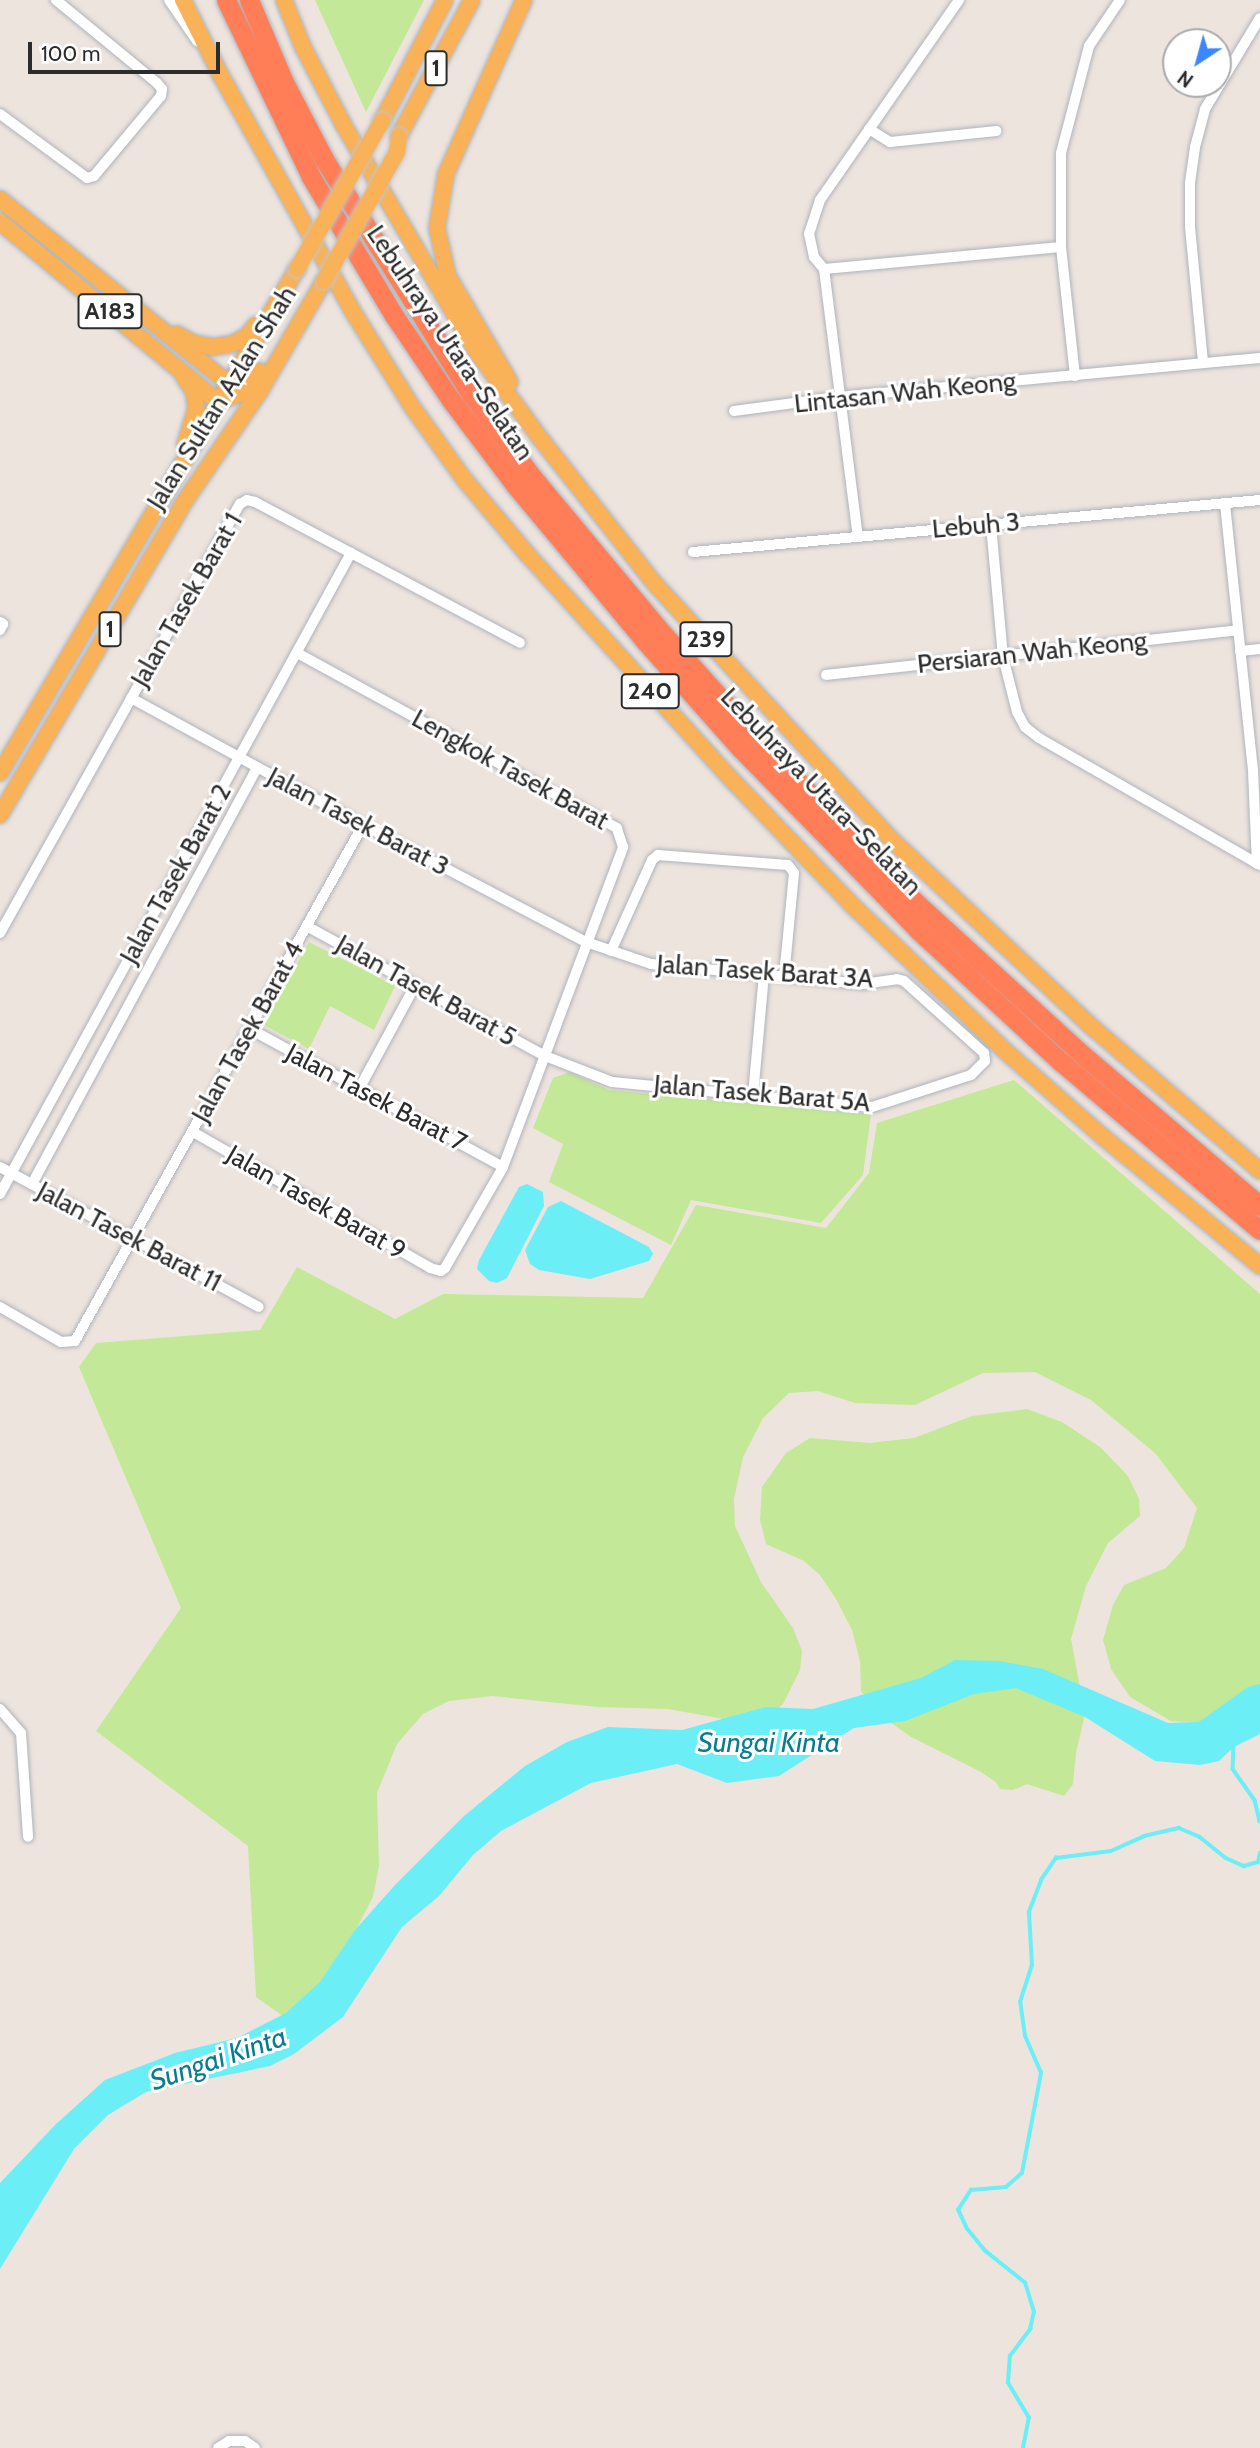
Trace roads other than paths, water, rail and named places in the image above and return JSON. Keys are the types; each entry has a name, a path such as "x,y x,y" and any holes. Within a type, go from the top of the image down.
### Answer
{"highway":[{"name":"Lebuhraya Utara–Selatan","path":"226,0 311,177 393,314 450,400 515,485 645,640 740,748 918,930 1061,1062 1260,1230"},
{"name":"Lebuhraya Utara–Selatan","path":"250,0 284,82 324,159 470,393 533,478 663,634 756,738 914,901 1078,1051 1260,1206"}],"main road":[{"name":"240","path":"183,0 219,72 355,315 412,408 464,479 588,624 833,885 950,999 1102,1136 1260,1266"},
{"name":"239","path":"284,0 309,58 398,220 477,352 540,438 656,583 892,840 1092,1027 1260,1171"},
{"name":"Jalan Sultan Azlan Shah","path":"0,773 226,395 382,121 445,0"},
{"name":"Jalan Sultan Azlan Shah","path":"0,815 185,501 266,381 321,279 397,152 400,136 472,0"},
{"path":"524,0 446,174 437,228 448,276 540,438"},
{"name":"A183","path":"0,199 226,395"},
{"name":"A183","path":"0,222 173,363 226,395"},
{"path":"50,240 61,242 179,336 193,342 212,346 232,344 247,335 280,297"},
{"path":"223,444 233,415 226,395 252,384 321,279"},
{"path":"165,495 193,425 196,409 194,392 173,363"}],"street":[{"path":"0,114 87,178 94,176 160,96 162,89 56,0"},
{"path":"169,0 219,72"},
{"path":"858,537 824,269 810,246 809,234 813,213 959,0"},
{"path":"1075,376 1061,247 1061,153 1089,46 1119,0"},
{"path":"1203,362 1190,226 1190,183 1195,147 1205,109 1260,18"},
{"path":"869,129 890,142 996,131"},
{"path":"824,269 1061,247"},
{"name":"Lintasan Wah Keong","path":"734,411 839,397 1260,358"},
{"name":"Jalan Tasek Barat 1","path":"0,933 240,505 247,500 520,643"},
{"name":"Lebuh 3","path":"692,552 1260,500"},
{"path":"1225,504 1240,651 1256,769 1259,864"},
{"path":"991,525 1003,657 1017,712 1025,727 1039,738 1259,864"},
{"name":"Jalan Tasek Barat 2","path":"0,1194 351,553"},
{"name":"Persiaran Wah Keong","path":"826,675 1238,631"},
{"path":"1240,651 1260,649"},
{"name":"Lengkok Tasek Barat","path":"297,653 617,828 623,847 503,1167 450,1263 441,1271"},
{"name":"Jalan Tasek Barat 3","path":"131,698 363,825 586,942"},
{"path":"32,1184 257,768"},
{"name":"Jalan Tasek Barat 4","path":"0,1307 61,1342 75,1341 363,825"},
{"path":"611,951 652,860 658,855 788,865 793,867 794,873 784,977"},
{"name":"Jalan Tasek Barat 5","path":"307,926 545,1056"},
{"name":"Jalan Tasek Barat 3A","path":"586,942 651,964 863,984 897,978 936,1009"},
{"path":"753,1096 764,975"},
{"path":"359,1090 415,986"},
{"name":"Jalan Tasek Barat 5A","path":"545,1056 612,1082 872,1107 975,1073 985,1061 984,1053 936,1009"},
{"name":"Jalan Tasek Barat 7","path":"250,1029 503,1167"},
{"name":"Jalan Tasek Barat 9","path":"192,1132 430,1268 441,1271"},
{"name":"Jalan Tasek Barat 11","path":"0,1167 259,1307"},
{"path":"0,1709 21,1733 28,1837"},
{"path":"218,2448 229,2441 245,2441 255,2448"}],"water":[{"path":"527,1184 543,1192 544,1206 507,1278 497,1283 489,1281 477,1269 479,1260 519,1187"},
{"path":"561,1201 649,1247 653,1254 649,1261 590,1279 539,1270 530,1264 525,1250 548,1207"},
{"name":"Sungai Kinta","path":"955,1660 999,1661 1043,1669 1168,1723 1199,1722 1248,1687 1260,1684 1260,1734 1234,1747 1219,1761 1200,1765 1155,1761 1085,1717 1016,1688 974,1694 905,1721 854,1728 779,1776 727,1783 677,1764 591,1783 501,1831 473,1855 439,1896 402,1927 343,2017 294,2054 270,2066 146,2092 108,2115 74,2149 0,2269 0,2183 55,2125 105,2080 175,2053 237,2038 286,2013 320,1982 355,1930 395,1885 464,1816 525,1766 567,1742 608,1727 682,1730 766,1707 813,1709 921,1678"}],"waterway":[{"path":"1234,1743 1233,1769 1255,1800 1260,1821"},
{"path":"1023,2448 1029,2418 1008,2383 1010,2356 1030,2329 1034,2312 1025,2283 985,2251 967,2229 958,2210 971,2190 1006,2187 1022,2173 1041,2073 1025,2036 1020,2002 1032,1966 1029,1912 1041,1880 1056,1858 1111,1851 1144,1836 1179,1828 1200,1837 1226,1858 1244,1866 1258,1862 1260,1853"}]}
